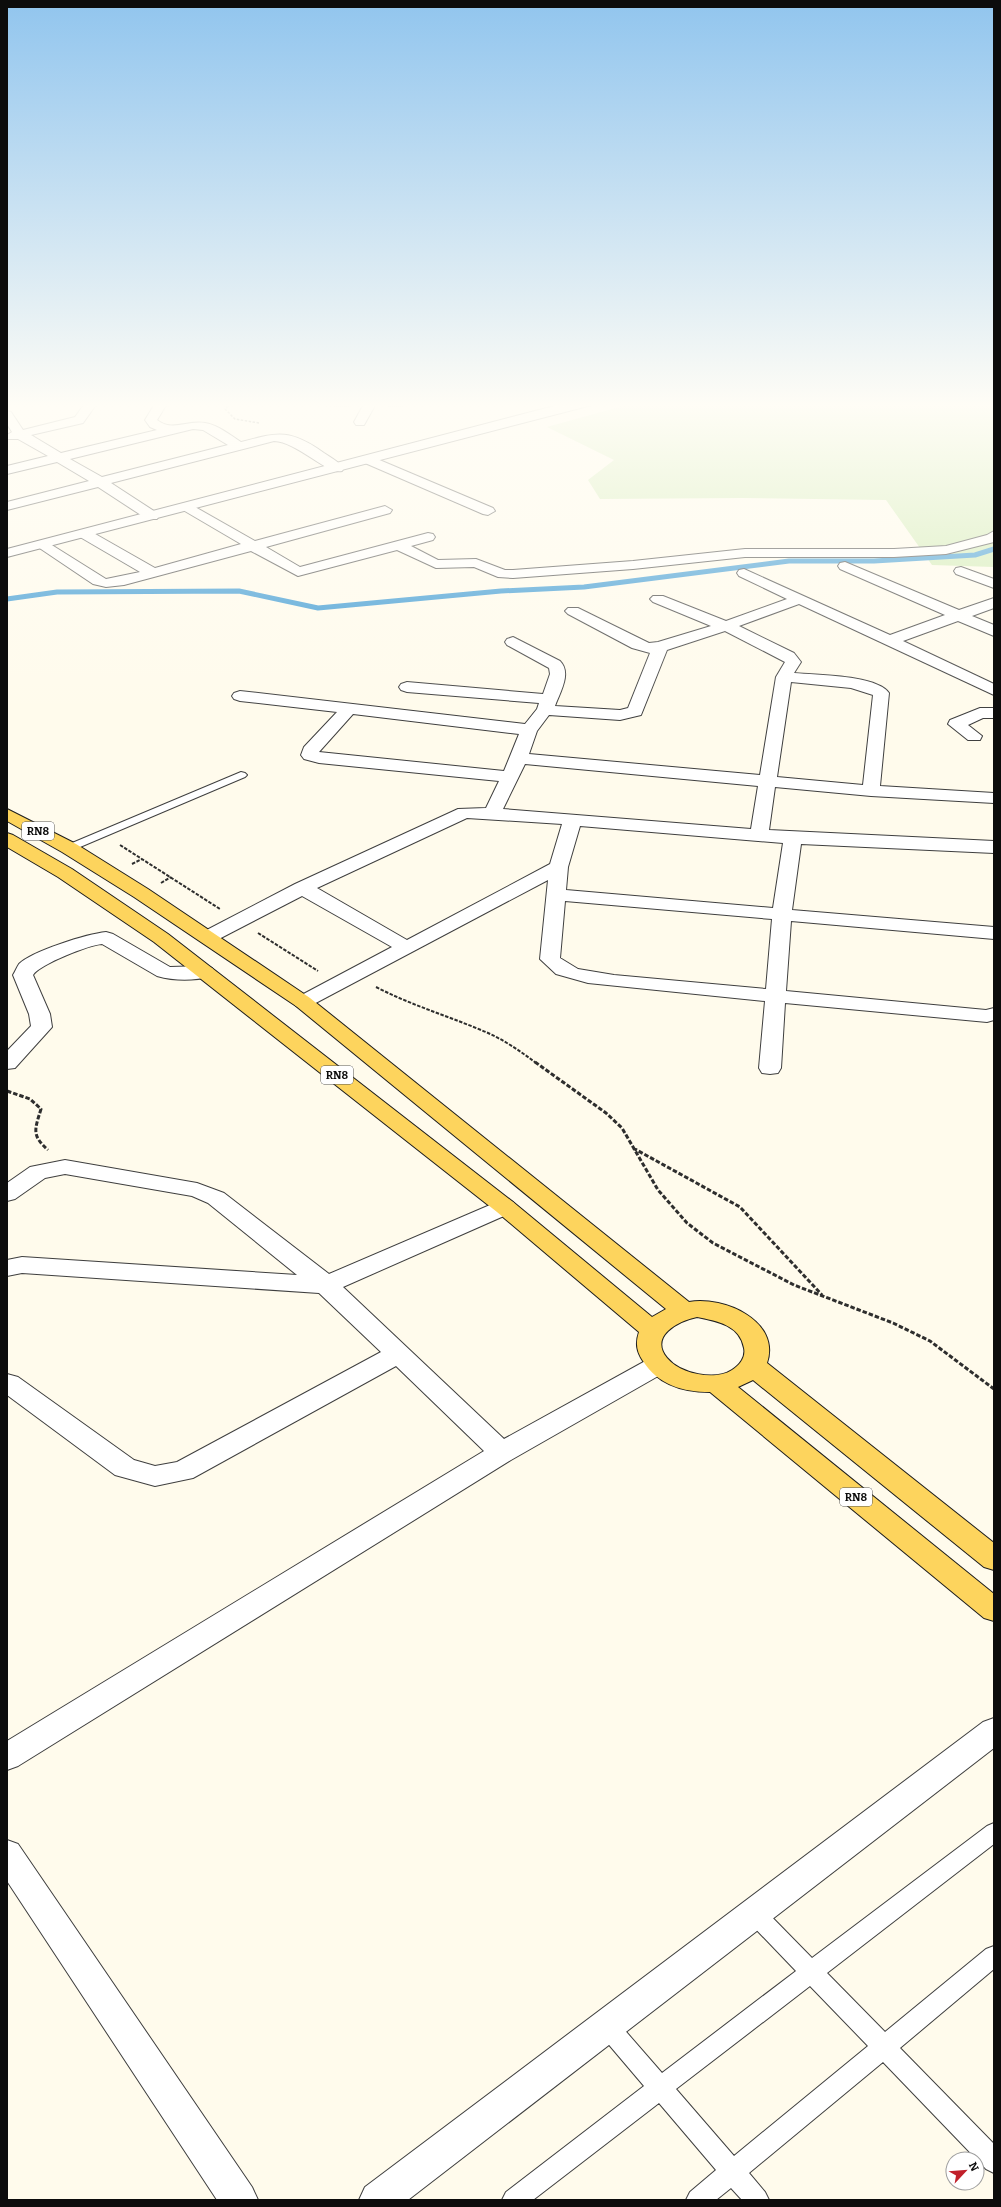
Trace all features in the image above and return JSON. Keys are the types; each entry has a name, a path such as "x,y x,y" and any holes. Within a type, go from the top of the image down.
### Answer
{"main road":[{"name":"RN8","path":"7,814 69,848 208,937 303,1002 684,1310"},
{"name":"RN8","path":"7,839 72,877 161,938 505,1207 652,1330"},
{"path":"684,1310 712,1310 726,1313 749,1327 756,1336 759,1347 758,1357 753,1366 738,1378 717,1384 704,1384 684,1380 667,1372 658,1365 649,1348 652,1330 665,1318 684,1310"},
{"path":"753,1366 994,1559"},
{"name":"RN8","path":"717,1384 994,1610"}],"street":[{"path":"135,505 152,516"},
{"path":"7,553 196,505"},
{"path":"472,505 488,512"},
{"path":"188,507 295,571 302,572 428,537"},
{"path":"42,545 91,577 106,583 119,582 385,510"},
{"path":"85,534 153,573"},
{"path":"398,546 436,564 476,563 503,574 513,574 633,565 745,553 894,553 946,550 992,538 994,535"},
{"path":"845,566 994,631"},
{"path":"961,571 994,584"},
{"path":"744,573 994,690"},
{"path":"658,599 726,626 788,656 793,662 784,677 766,782 759,835"},
{"path":"573,611 638,645 649,648 660,647 726,626 800,599"},
{"path":"889,641 994,603"},
{"path":"492,813 508,777 519,758 529,730 547,704 558,674 557,667 513,642"},
{"path":"407,687 547,704 620,715 635,711 660,647"},
{"path":"784,677 863,685 878,689 881,693 871,791"},
{"path":"240,696 529,730"},
{"path":"349,709 310,750 310,756 508,777"},
{"path":"974,736 956,724 980,713 994,713"},
{"path":"519,758 871,791 994,798"},
{"path":"208,937 238,920 302,888 457,815 474,812 793,838 994,847"},
{"path":"572,821 559,867 550,959 556,966 564,970 614,981 987,1016 994,1014"},
{"path":"770,1068 782,914 793,838"},
{"path":"303,1002 559,867"},
{"path":"302,888 407,948"},
{"path":"557,895 994,934"},
{"path":"7,1063 42,1027 41,1013 30,993 23,975 27,968 44,958 94,939 106,938 164,972 176,974 205,972"},
{"path":"7,1194 38,1172 65,1167 197,1190 216,1198 326,1285 502,1453"},
{"path":"7,1268 22,1265 326,1285 505,1207"},
{"path":"9,1383 125,1468 155,1476 183,1471 398,1354"},
{"path":"7,1758 502,1453 658,1365"},
{"path":"378,2200 994,1731"},
{"path":"7,1854 239,2200"}],"lane":[{"path":"69,848 241,775"},
{"path":"514,2200 994,1832"},
{"path":"754,1913 994,2161"},
{"path":"698,2200 994,1956"},
{"path":"607,2026 757,2200"}],"path":[{"path":"102,834 339,984 373,985 408,1003 482,1030 513,1046 606,1113 622,1128 658,1190 687,1223 713,1243 794,1284 893,1323 930,1341 994,1389"},
{"path":"7,1091 27,1097 36,1103 41,1109 34,1129 37,1141 65,1167"},
{"path":"633,1148 740,1207 824,1297"}],"green space":[{"path":"890,505 994,505 994,567 932,565"}],"waterway":[{"path":"7,599 57,592 239,591 318,608 501,591 584,587 789,561 874,561 975,555 994,549"}]}
